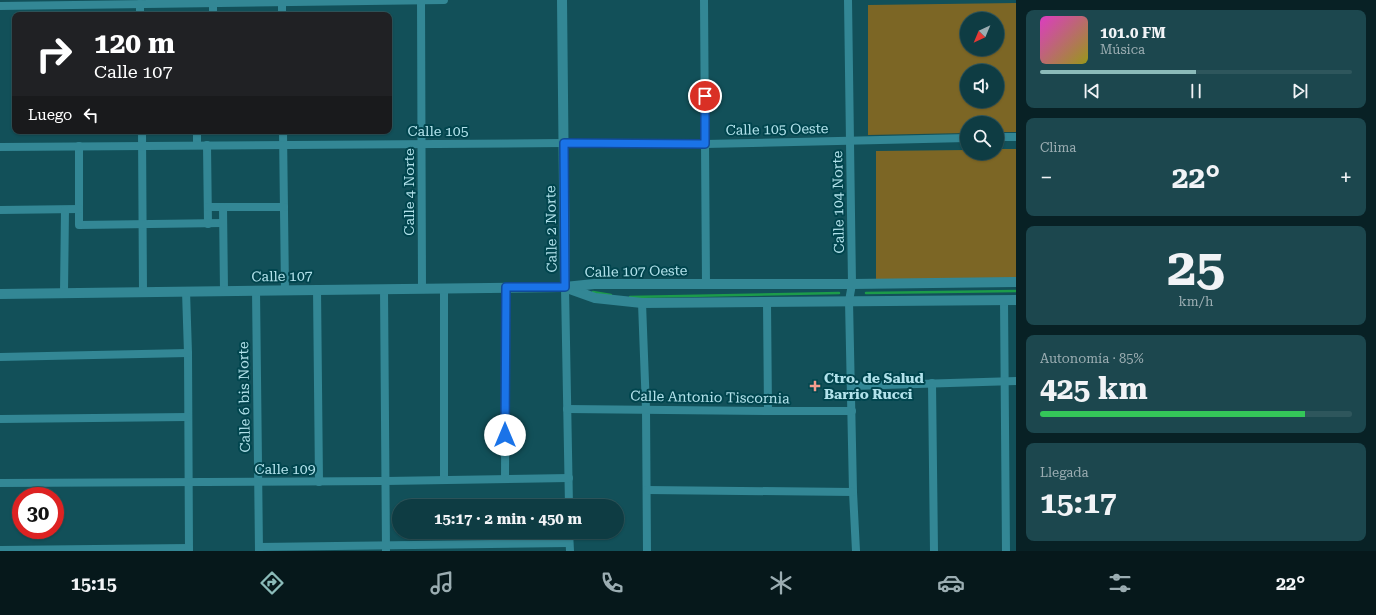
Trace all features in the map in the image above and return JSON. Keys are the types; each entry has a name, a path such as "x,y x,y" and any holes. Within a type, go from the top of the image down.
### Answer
{"street":[{"name":"Calle 4 Norte","path":"421,0 422,288"},
{"path":"0,6 444,0"},
{"name":"Calle 2 Norte","path":"562,0 569,499"},
{"path":"704,0 706,284"},
{"name":"Calle 104 Norte","path":"848,0 852,284 849,301"},
{"path":"282,1 282,12"},
{"path":"213,3 213,12"},
{"path":"140,4 140,12"},
{"path":"142,134 144,292"},
{"path":"197,134 197,145"},
{"path":"283,134 285,290"},
{"path":"1004,137 1016,137"},
{"name":"Calle 105 Oeste","path":"564,143 705,144 960,138"},
{"name":"Calle 105","path":"0,147 564,143"},
{"path":"207,145 208,224"},
{"path":"78,146 79,225 223,224"},
{"path":"208,207 284,208"},
{"path":"223,207 224,291"},
{"path":"0,210 79,209"},
{"path":"64,292 65,210"},
{"name":"Calle 107 Oeste","path":"565,287 594,284 852,284 1016,282"},
{"path":"505,479 506,287"},
{"name":"Calle 107 Oeste","path":"565,287 595,298 642,303 1016,300"},
{"name":"Calle 107","path":"0,294 64,292 565,287"},
{"path":"444,288 444,480"},
{"path":"317,289 319,482"},
{"path":"384,289 386,548"},
{"name":"Calle 6 bis Norte","path":"256,290 259,549"},
{"path":"0,550 189,550 188,354 186,291"},
{"path":"1004,300 1006,551"},
{"path":"849,301 853,492 856,551"},
{"path":"767,302 768,411"},
{"path":"642,303 646,410 647,551"},
{"path":"0,357 188,354"},
{"path":"851,386 1016,381"},
{"path":"932,383 934,551"},
{"name":"Calle Antonio Tiscornia","path":"567,409 768,411 852,410"},
{"path":"0,419 188,417"},
{"name":"Calle 109","path":"0,483 386,482 569,478"},
{"path":"647,490 853,492"},
{"path":"259,549 570,547"}],"shaded area":[{"path":"1016,3 1016,132 1004,132 1004,116 960,116 960,133 868,135 868,5"},
{"path":"1004,149 1016,149 1016,278 876,280 876,151 960,150 960,160 1004,160"}],"waterway":[{"path":"866,293 1016,291"},
{"path":"593,292 611,295"},
{"path":"630,297 839,293"}],"place":[{"name":"Ctro. de Salud Barrio Rucci","path":"815,386"}],"route":[{"path":"505,435 506,287 565,287 564,143 705,144 705,96"}]}
